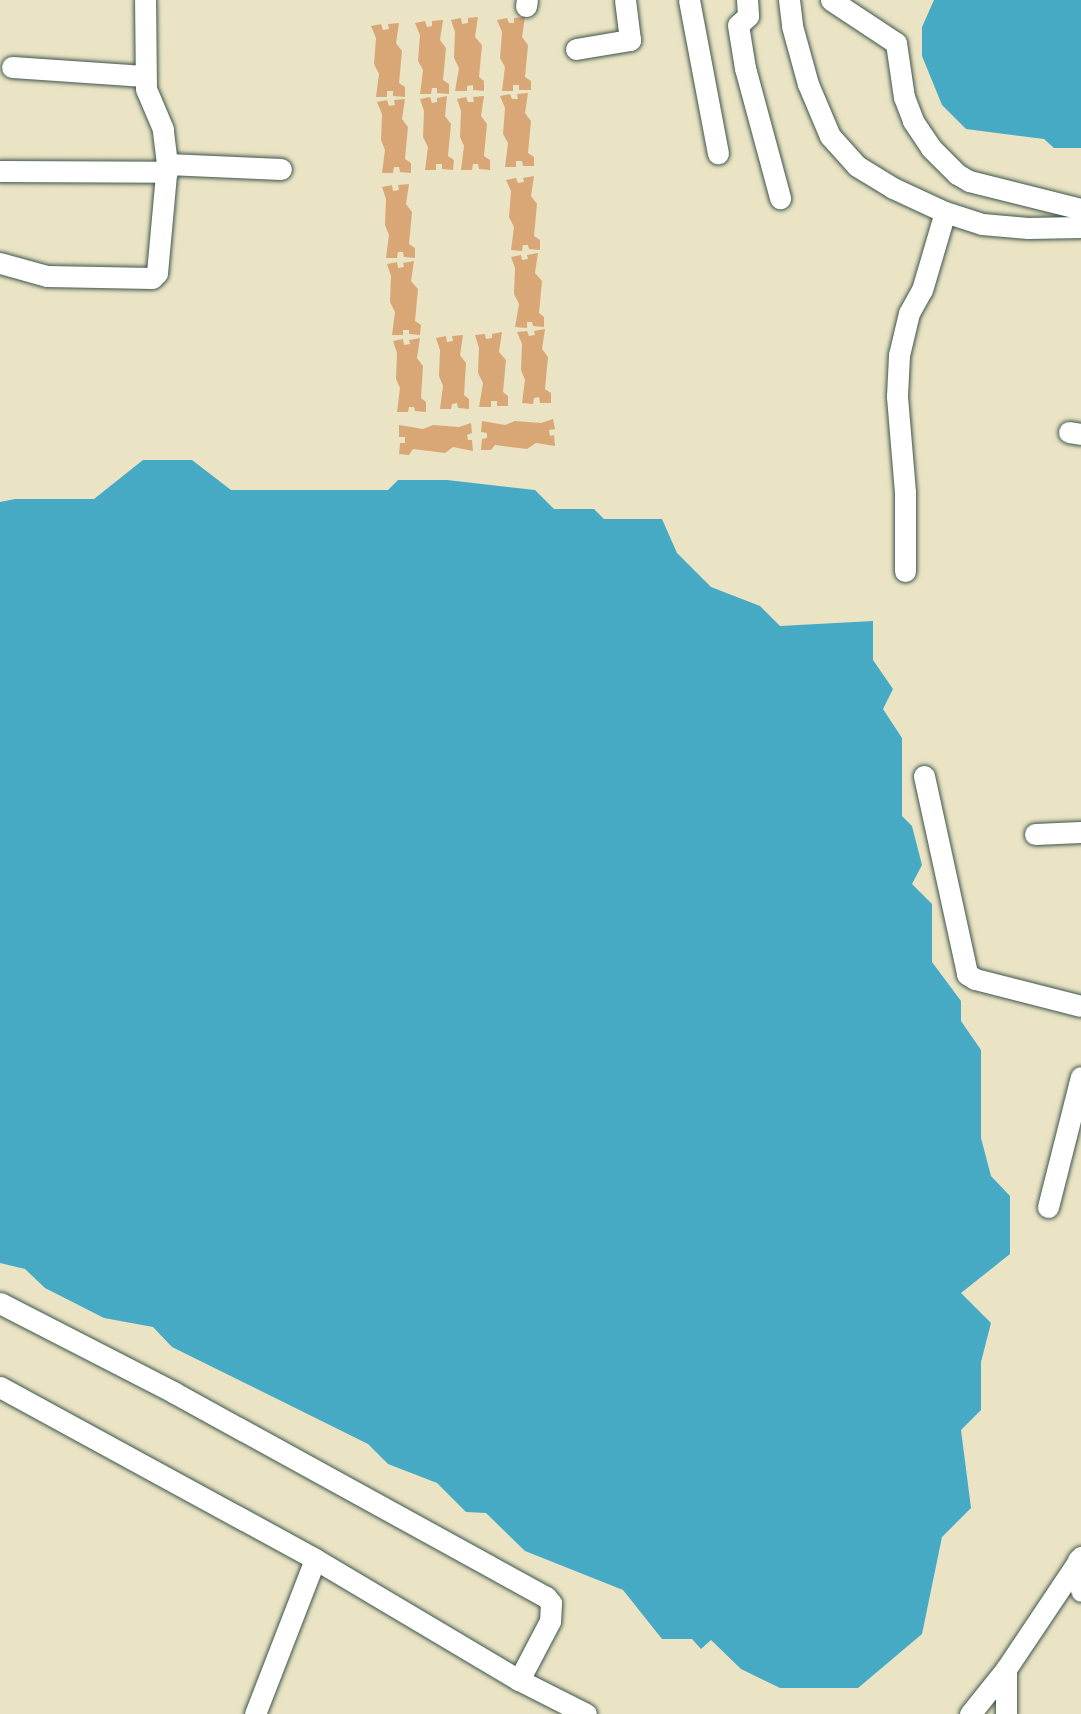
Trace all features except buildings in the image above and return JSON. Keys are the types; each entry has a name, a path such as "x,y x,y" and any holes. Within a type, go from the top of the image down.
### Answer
{"street":[{"path":"0,264 47,276 152,278 160,266 162,196 167,168 163,129 148,98 145,76 145,0"},
{"path":"576,49 630,40 625,0"},
{"path":"689,0 718,153"},
{"path":"747,0 748,16 737,25 745,68 779,198"},
{"path":"789,0 792,26 808,84 831,136 857,166 893,188 945,212 982,224 1028,228 1081,227"},
{"path":"831,0 896,43 904,97 913,121 931,148 957,174 969,181 1081,209"},
{"path":"12,67 145,76"},
{"path":"0,171 281,169"},
{"path":"905,571 905,492 897,396 900,355 909,313 922,290 945,212"},
{"path":"924,776 967,974 975,979 1081,1006"},
{"path":"1035,834 1081,832"},
{"path":"1048,1207 1081,1077"},
{"path":"0,1304 173,1392 546,1597 551,1603 550,1621 519,1681"},
{"path":"0,1387 316,1559 519,1681 586,1714"},
{"path":"255,1714 316,1559"},
{"path":"1080,1559 1081,1591"},
{"path":"970,1714 1006,1669 1080,1559"},
{"path":"1006,1669 1006,1714"}],"water":[{"path":"934,0 1081,0 1081,148 1054,148 1044,139 966,129 942,105 922,56 922,27"},
{"path":"143,460 192,460 231,490 388,490 398,480 447,480 535,490 554,509 594,509 604,519 662,519 677,553 711,587 760,606 780,626 873,621 873,660 893,689 883,709 902,738 902,816 912,826 922,865 912,884 932,904 932,962 961,1001 961,1021 981,1050 981,1138 991,1176 1010,1196 1010,1254 961,1293 991,1323 981,1362 981,1410 961,1430 971,1508 942,1537 922,1634 858,1688 780,1688 741,1669 711,1640 701,1649 692,1639 662,1639 623,1590 525,1551 486,1513 466,1512 437,1483 388,1464 368,1444 172,1347 153,1327 104,1318 45,1288 25,1269 0,1263 0,502 15,499 94,499"}]}
